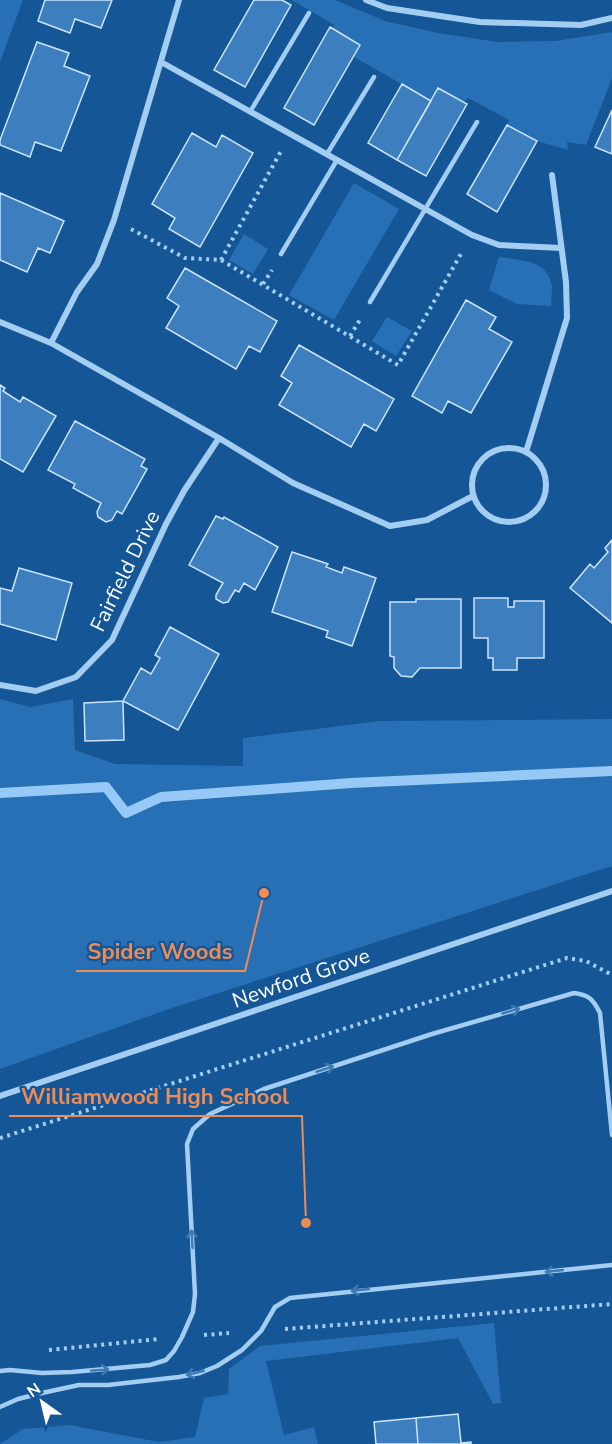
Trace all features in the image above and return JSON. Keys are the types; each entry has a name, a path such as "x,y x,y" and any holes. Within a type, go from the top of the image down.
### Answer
{"street":[{"path":"51,343 77,292 97,264 114,220 179,0"},
{"path":"366,0 387,8 480,22 581,25 612,18"},
{"path":"161,63 472,235 499,245 561,248"},
{"path":"526,452 567,318 566,282 552,175"},
{"path":"0,322 51,343 219,438 293,483 390,526 427,520 473,496"},
{"name":"Fairfield Drive","path":"0,685 36,691 76,677 112,640 166,524 184,491 219,438"},
{"path":"509,448 526,452 538,462 546,477 546,493 539,508 527,518 511,523 495,520 482,510 473,496 472,479 479,463 492,452 500,450 509,448"},
{"name":"Newford Grove","path":"0,1096 612,891"}],"lane":[{"path":"250,112 309,13"},
{"path":"327,154 374,77"},
{"path":"370,302 477,122"},
{"path":"281,254 337,160"},
{"path":"0,1371 72,1372 150,1365 166,1360 182,1337 193,1311 195,1294 187,1144 193,1129 210,1114 264,1089 432,1034 574,993 586,995 595,1003 600,1013 612,1135"},
{"path":"0,1407 18,1399 79,1386 108,1385 201,1373 242,1350 261,1331 275,1307 290,1298 612,1265"}],"path":[{"path":"220,260 290,135"},
{"path":"114,220 185,258 220,260 398,365 472,235"},
{"path":"0,1138 567,958 586,960 612,975"},
{"path":"48,1350 182,1337 612,1304"}],"shaded area":[{"path":"0,0 23,0 0,62"},
{"path":"292,0 335,0 385,21 438,33 498,42 555,41 612,32 612,78 586,145 567,142 568,150 537,141 507,125 509,120 468,98 464,102 439,88 431,101 354,57 360,44 332,29 334,25"},
{"path":"354,183 399,209 334,320 289,295"},
{"path":"244,234 268,249 253,274 229,260"},
{"path":"499,257 532,263 545,271 552,287 551,306 517,304 489,290"},
{"path":"387,317 412,331 396,356 372,341"},
{"path":"0,699 30,707 73,699 75,750 115,764 243,766 243,738 380,721 612,719 612,866 169,1009 0,1069"},
{"path":"494,1323 501,1403 493,1404 458,1338 266,1361 284,1435 314,1427 318,1444 0,1444 23,1429 69,1425 159,1442 195,1437 204,1398 228,1394 229,1369 260,1346"}],"building":[{"path":"45,0 112,0 101,28 75,19 70,33 38,21"},
{"path":"254,0 282,0 291,5 245,87 214,70"},
{"path":"330,27 360,45 314,125 284,108"},
{"path":"37,42 69,53 64,66 90,76 61,151 35,142 30,157 0,145 0,140"},
{"path":"402,84 431,101 397,160 368,143"},
{"path":"438,88 467,104 426,176 397,160"},
{"path":"612,110 612,154 595,147"},
{"path":"507,125 537,141 497,212 467,194"},
{"path":"192,133 216,147 222,135 253,153 200,247 169,229 175,218 152,204"},
{"path":"0,193 64,221 50,253 38,248 27,272 0,260"},
{"path":"185,268 277,321 260,352 249,346 236,369 166,328 179,306 167,298"},
{"path":"466,300 496,317 489,329 512,342 471,413 448,401 442,413 412,396"},
{"path":"299,345 394,399 376,431 364,424 351,447 279,405 292,383 281,376"},
{"path":"0,385 5,388 3,391 20,402 23,397 56,416 23,472 0,459"},
{"path":"75,421 145,459 141,466 147,469 122,514 117,511 112,520 106,522 98,517 97,512 101,503 73,488 75,484 48,470"},
{"path":"216,516 223,519 224,517 278,547 255,590 244,583 239,592 235,590 228,602 223,603 216,599 216,595 223,583 189,565"},
{"path":"612,540 612,623 570,588 590,564 594,568 608,552 605,548"},
{"path":"292,552 328,564 326,567 342,573 344,567 376,578 352,646 326,637 328,631 272,612"},
{"path":"19,568 72,583 56,640 0,624 0,588 12,591"},
{"path":"474,598 508,598 508,607 514,607 514,601 544,601 544,658 517,658 517,670 493,670 493,658 488,658 488,638 474,638"},
{"path":"416,599 461,599 461,668 420,668 412,677 401,676 394,668 394,657 390,656 390,602 416,602"},
{"path":"170,627 219,654 178,730 123,701 141,668 151,674 160,658 155,655"},
{"path":"123,701 124,740 85,741 84,703"},
{"path":"458,1414 461,1443 471,1442 471,1444 418,1444 416,1418"},
{"path":"416,1418 418,1444 376,1444 374,1422"}],"waterway":[{"path":"0,793 106,787 126,813 161,797 351,783 612,771"}],"place":[{"name":"Spider Woods","path":"264,893"},
{"name":"Williamwood High School","path":"306,1223"}]}
